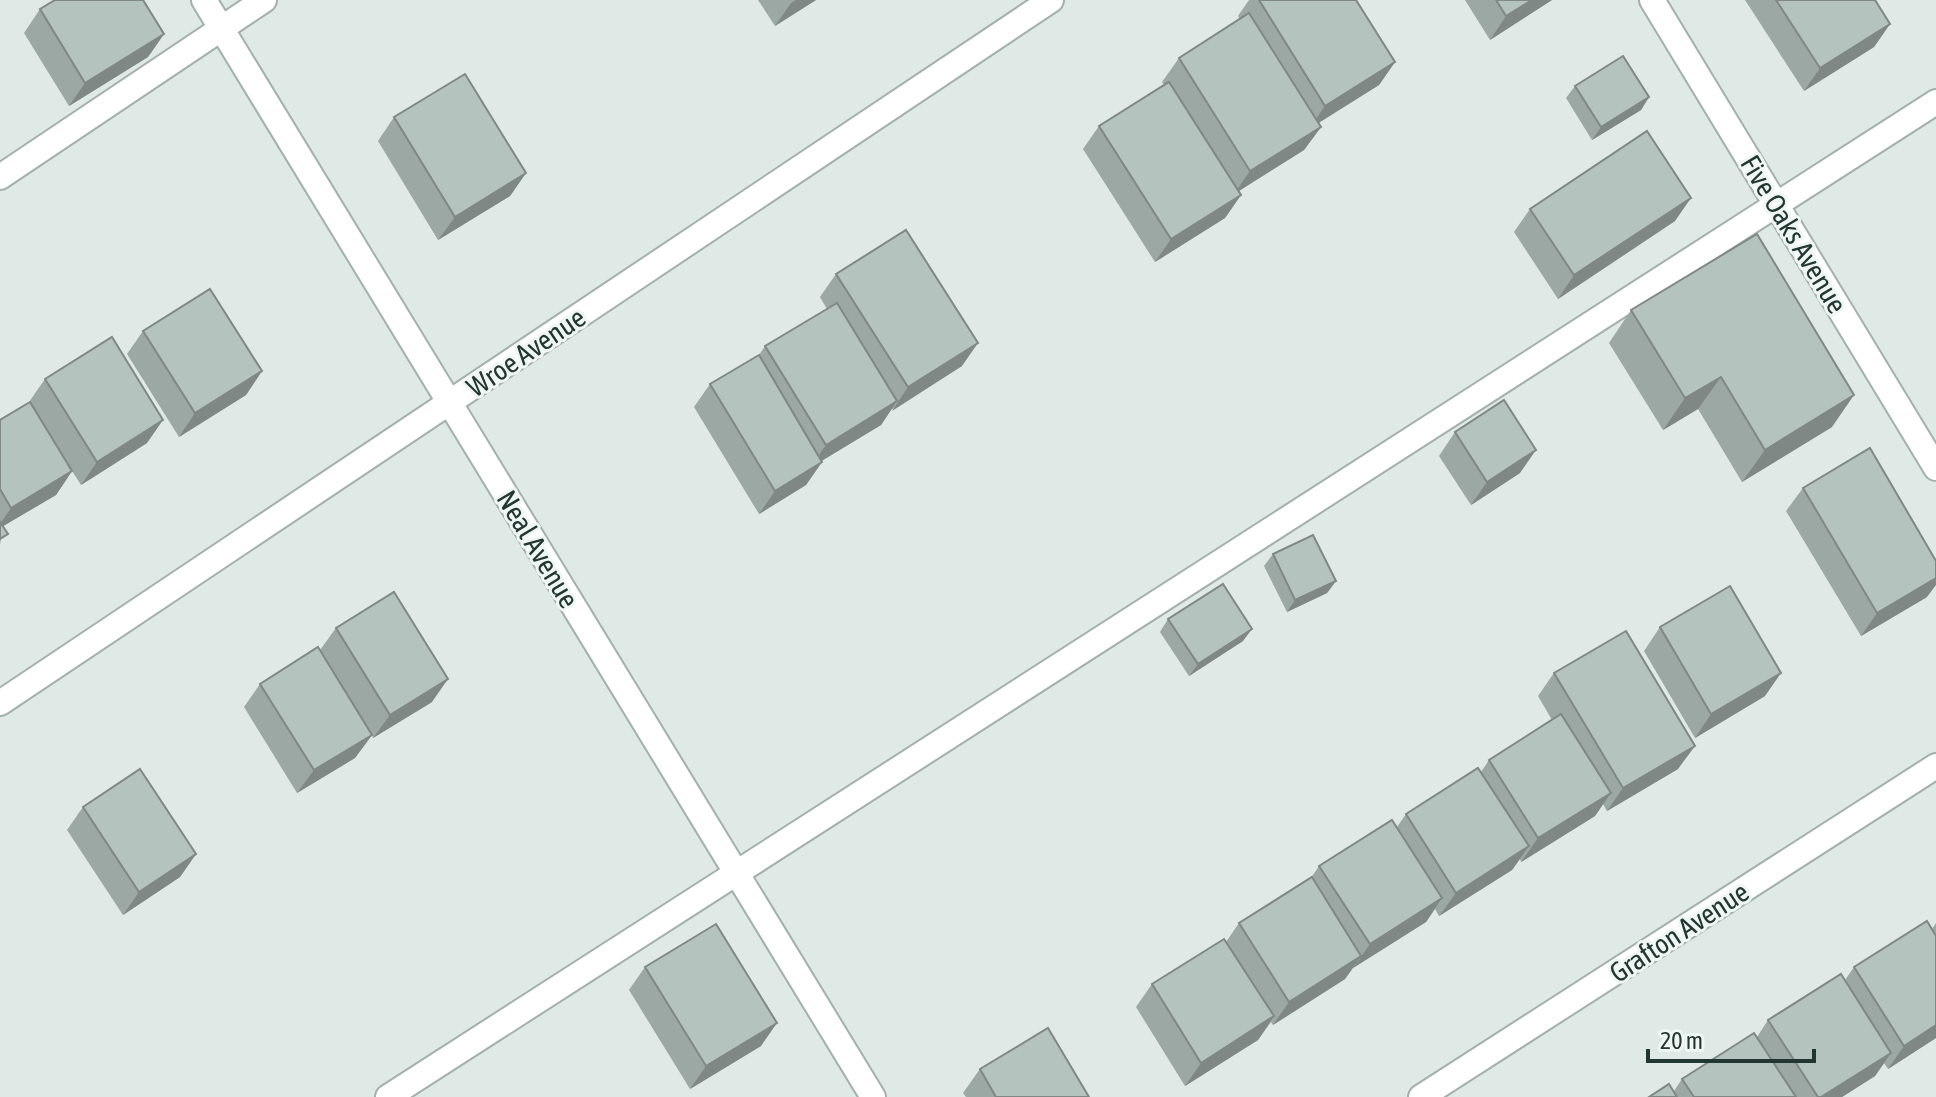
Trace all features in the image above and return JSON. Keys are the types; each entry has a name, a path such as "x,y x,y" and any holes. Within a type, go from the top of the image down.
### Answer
{"street":[{"name":"Neal Avenue","path":"204,0 873,1097"},
{"path":"0,177 264,0"},
{"name":"Wroe Avenue","path":"0,703 1051,0"},
{"name":"Five Oaks Avenue","path":"1652,0 1936,468"},
{"path":"388,1097 1936,102"},
{"name":"Grafton Avenue","path":"1421,1097 1936,766"}],"building":[{"path":"55,0 143,0 164,34 85,83 40,9"},
{"path":"1259,0 1356,0 1395,62 1325,106"},
{"path":"1496,0 1532,0 1506,16"},
{"path":"1776,0 1875,0 1890,24 1820,68"},
{"path":"1249,13 1321,127 1250,171 1179,58"},
{"path":"1623,56 1649,97 1601,127 1575,86"},
{"path":"465,74 526,173 455,217 394,117"},
{"path":"1169,82 1241,195 1171,239 1099,126"},
{"path":"1647,131 1691,198 1574,275 1530,209"},
{"path":"906,230 978,343 908,387 836,274"},
{"path":"1757,234 1854,395 1765,450 1721,377 1685,398 1631,310"},
{"path":"210,289 262,371 195,413 143,331"},
{"path":"837,303 897,401 826,445 765,346"},
{"path":"112,337 163,420 97,462 45,379"},
{"path":"759,355 822,462 775,491 710,384"},
{"path":"1504,400 1536,450 1487,482 1455,432"},
{"path":"30,402 72,471 11,508 0,489 0,420"},
{"path":"1870,448 1936,561 1936,578 1877,613 1803,488"},
{"path":"0,522 8,534 0,539"},
{"path":"1313,535 1336,581 1295,600 1273,554"},
{"path":"1223,584 1252,629 1198,664 1168,619"},
{"path":"1730,586 1781,673 1711,714 1660,627"},
{"path":"394,592 448,679 390,715 336,628"},
{"path":"1626,631 1695,746 1623,788 1554,673"},
{"path":"318,647 372,735 314,770 260,684"},
{"path":"1561,714 1611,793 1538,838 1489,760"},
{"path":"1478,768 1529,846 1456,893 1406,814"},
{"path":"140,769 196,854 139,892 83,807"},
{"path":"1392,820 1442,898 1370,944 1319,866"},
{"path":"1312,877 1361,956 1289,1002 1239,923"},
{"path":"1927,921 1936,936 1936,1025 1904,1046 1854,967"},
{"path":"716,924 777,1023 706,1066 645,967"},
{"path":"1224,939 1274,1016 1201,1063 1152,984"},
{"path":"1841,974 1891,1053 1818,1097 1768,1020"},
{"path":"1048,1028 1089,1097 996,1097 980,1069"},
{"path":"1754,1033 1796,1097 1694,1097 1682,1079"},
{"path":"1669,1084 1677,1097 1649,1097"}]}
